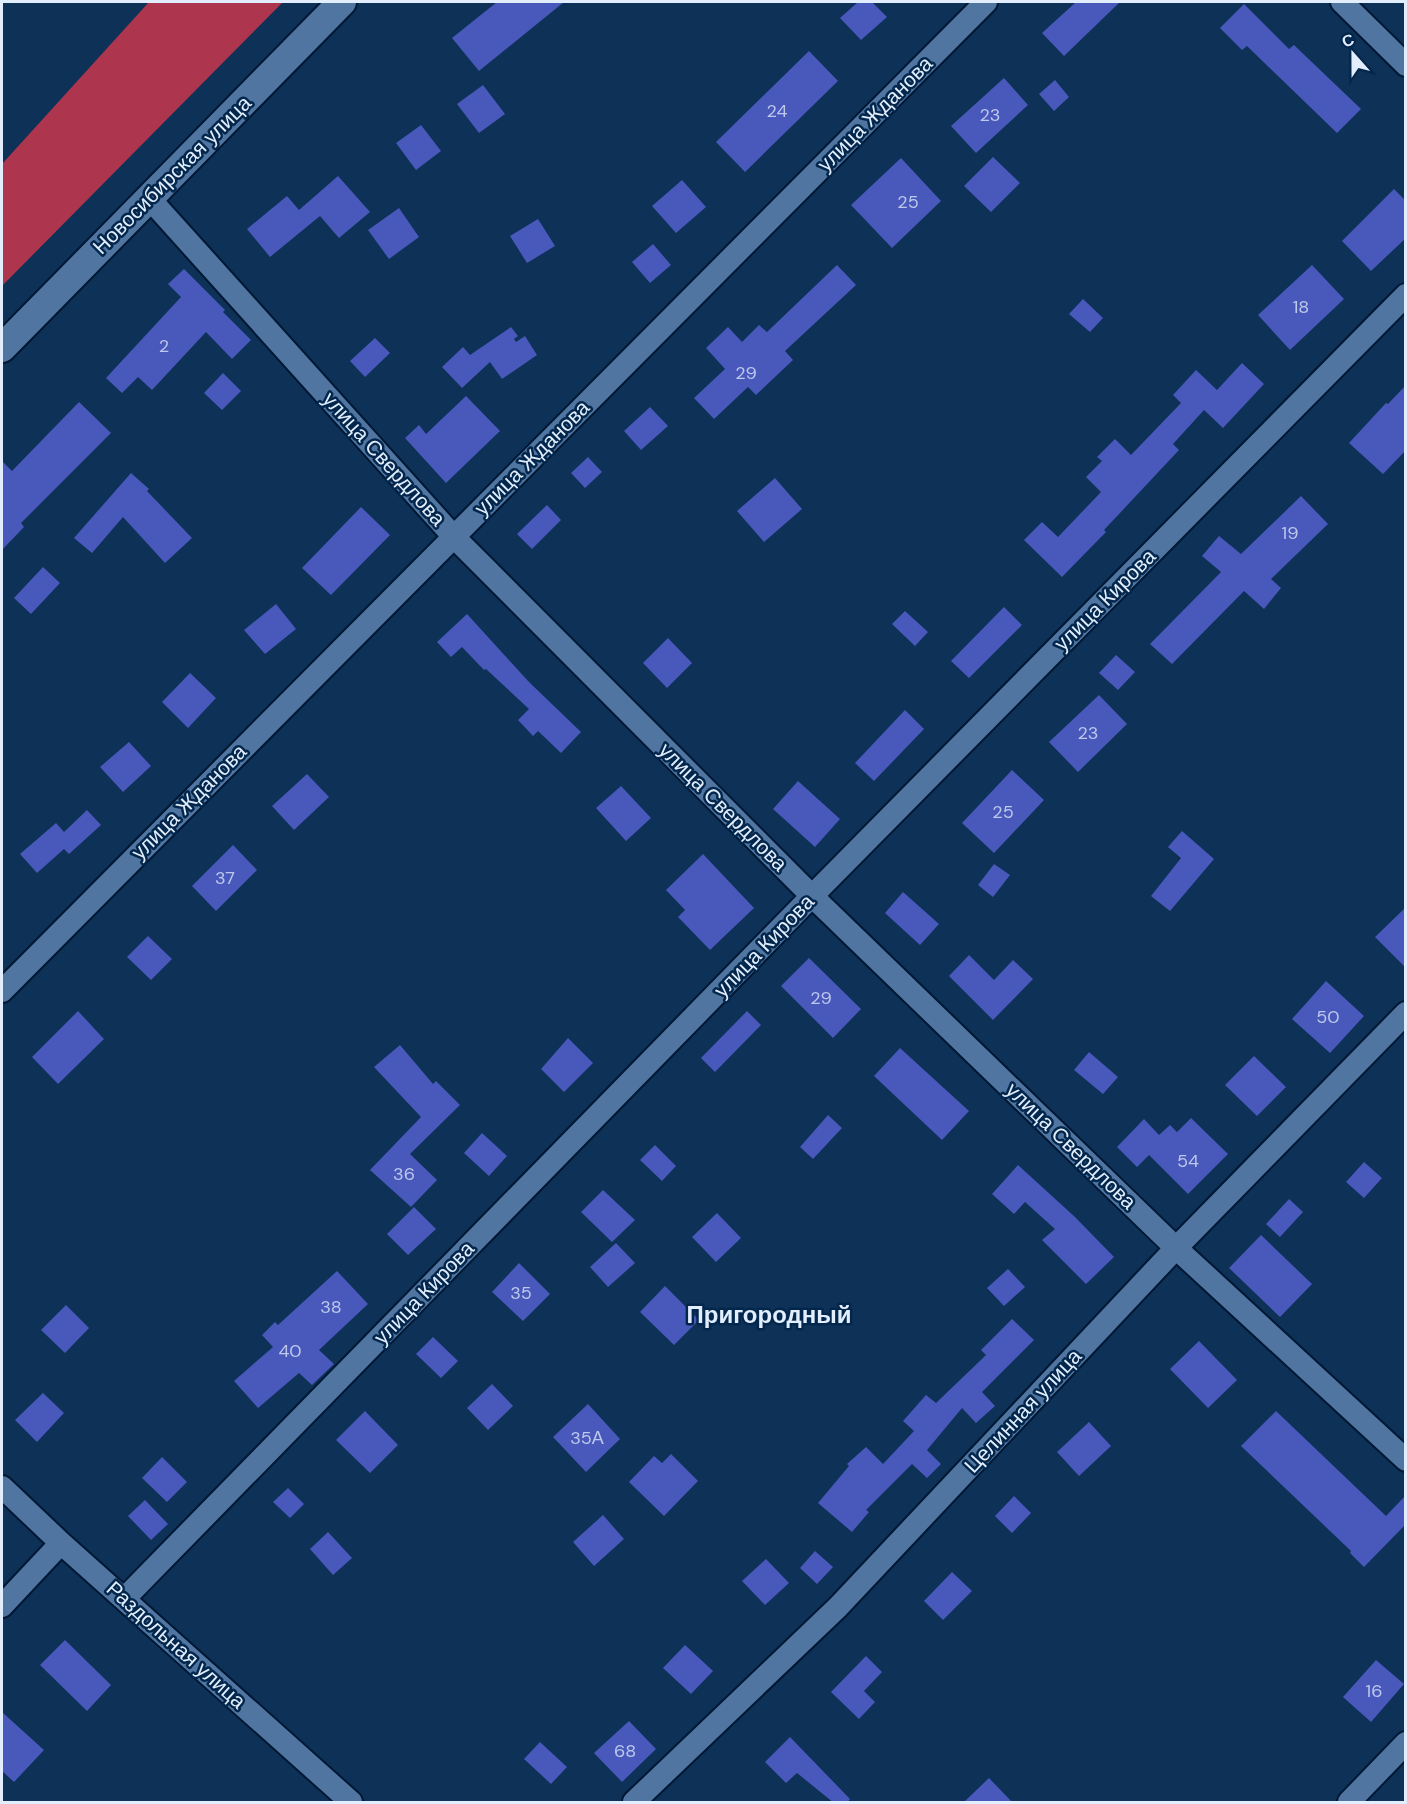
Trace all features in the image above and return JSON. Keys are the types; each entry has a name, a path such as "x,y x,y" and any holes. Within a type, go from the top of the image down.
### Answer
{"street":[{"name":"Новосибирская улица","path":"2,348 342,2"},
{"name":"улица Жданова","path":"2,991 986,2"},
{"path":"1342,2 1406,65"},
{"name":"улица Свердлова","path":"149,198 454,537 812,896 1176,1248 1406,1460"},
{"name":"улица Кирова","path":"124,1599 812,896 1406,295"},
{"name":"Целинная улица","path":"634,1803 838,1607 1176,1248 1406,1013"},
{"name":"Раздольная улица","path":"2,1487 61,1543 351,1803"},
{"path":"2,1606 61,1543"},
{"path":"1350,1803 1406,1743"}],"shaded area":[{"path":"149,2 283,2 2,286 2,164"}],"building":[{"path":"497,2 564,2 479,71 452,38"},
{"path":"858,2 872,2 887,17 861,40 840,18"},
{"path":"1076,2 1120,2 1064,56 1042,33"},
{"path":"1244,4 1289,49 1294,45 1361,109 1337,133 1247,46 1242,50 1220,28"},
{"path":"809,51 838,81 745,172 716,142"},
{"path":"1004,78 1028,105 976,153 951,126"},
{"path":"1055,80 1069,97 1054,111 1039,94"},
{"path":"483,85 505,114 479,133 457,104"},
{"path":"421,125 441,151 416,170 396,143"},
{"path":"993,157 1020,183 991,212 964,186"},
{"path":"901,158 941,201 892,248 851,205"},
{"path":"338,176 370,212 339,238 320,216 270,257 247,229 287,196 299,210"},
{"path":"682,180 706,207 676,233 652,206"},
{"path":"1394,189 1406,201 1406,238 1371,271 1342,241"},
{"path":"399,208 419,237 389,259 368,230"},
{"path":"538,219 555,246 527,263 510,236"},
{"path":"653,244 671,265 650,283 632,262"},
{"path":"837,265 856,285 785,351 793,360 756,395 748,387 714,419 694,398 725,369 706,348 728,327 742,342 759,325 767,332"},
{"path":"1312,265 1344,299 1290,350 1258,315"},
{"path":"184,269 251,340 232,359 206,332 152,390 138,377 122,393 106,378 181,297 168,284"},
{"path":"1083,299 1103,318 1090,332 1069,314"},
{"path":"511,327 518,336 514,339 516,342 525,336 537,355 502,379 490,362 462,388 442,367 463,347 470,355"},
{"path":"375,338 390,353 365,377 350,361"},
{"path":"1242,363 1264,384 1223,428 1204,410 1173,444 1179,450 1104,530 1106,532 1062,577 1024,540 1042,522 1058,537 1101,492 1086,477 1102,461 1097,457 1115,439 1131,455 1181,403 1173,395 1196,370 1217,390"},
{"path":"223,373 241,391 222,410 204,393"},
{"path":"1406,385 1406,450 1383,474 1349,443"},
{"path":"466,396 500,431 446,483 405,438 419,425 426,434"},
{"path":"79,402 111,433 21,523 24,527 2,550 2,461 12,471"},
{"path":"650,407 668,426 641,450 624,431"},
{"path":"588,457 602,472 585,488 571,473"},
{"path":"131,473 149,489 147,491 192,538 165,563 123,517 92,553 74,538"},
{"path":"775,478 802,509 764,542 737,511"},
{"path":"1301,496 1328,524 1271,579 1281,588 1264,609 1244,591 1172,664 1150,644 1221,572 1202,556 1219,536 1241,554"},
{"path":"547,505 561,520 532,549 517,534"},
{"path":"361,507 390,535 331,595 302,568"},
{"path":"43,567 60,583 31,614 14,598"},
{"path":"276,604 296,629 265,654 244,630"},
{"path":"1004,607 1022,625 969,678 951,661"},
{"path":"905,611 928,632 915,646 892,624"},
{"path":"467,614 529,682 581,732 561,753 538,731 533,736 518,720 529,709 486,669 484,670 462,647 451,657 437,642"},
{"path":"668,638 692,663 667,688 643,663"},
{"path":"1116,655 1135,672 1118,690 1099,673"},
{"path":"190,673 216,698 188,728 162,702"},
{"path":"1099,695 1127,724 1078,772 1049,742"},
{"path":"905,710 924,729 874,781 855,763"},
{"path":"129,742 151,766 123,792 100,767"},
{"path":"1012,770 1044,800 994,853 962,823"},
{"path":"307,774 329,797 294,830 272,806"},
{"path":"798,781 840,819 815,847 773,809"},
{"path":"621,786 651,818 626,841 596,808"},
{"path":"87,810 101,825 69,854 64,849 37,873 20,854 56,823 64,832"},
{"path":"1182,831 1214,859 1170,911 1151,896 1181,858 1168,847"},
{"path":"233,845 257,870 216,911 192,886"},
{"path":"703,854 754,908 710,950 678,917 685,910 666,890"},
{"path":"994,864 1010,875 993,897 978,885"},
{"path":"903,892 939,924 920,945 885,913"},
{"path":"1406,907 1406,968 1375,937"},
{"path":"148,936 172,959 151,980 127,957"},
{"path":"969,955 994,980 1013,960 1033,979 993,1020 949,976"},
{"path":"809,958 861,1009 833,1038 781,986"},
{"path":"1326,981 1364,1016 1330,1053 1292,1019"},
{"path":"78,1011 104,1039 58,1084 32,1057"},
{"path":"747,1011 761,1025 715,1072 701,1058"},
{"path":"568,1038 593,1063 564,1092 541,1069"},
{"path":"400,1045 433,1084 436,1081 460,1105 410,1154 437,1180 411,1207 370,1170 421,1117 374,1067"},
{"path":"900,1048 969,1111 942,1140 874,1076"},
{"path":"1089,1052 1118,1077 1103,1094 1074,1070"},
{"path":"1254,1056 1286,1087 1257,1116 1225,1085"},
{"path":"828,1115 842,1128 813,1159 800,1147"},
{"path":"1191,1118 1228,1154 1188,1194 1149,1155 1137,1167 1117,1147 1144,1119 1159,1135 1170,1125 1177,1132"},
{"path":"482,1133 507,1156 489,1176 464,1153"},
{"path":"655,1145 676,1166 662,1181 640,1160"},
{"path":"1364,1162 1382,1178 1364,1198 1346,1182"},
{"path":"1018,1165 1075,1217 1114,1257 1086,1284 1042,1240 1055,1229 1025,1202 1014,1214 992,1194"},
{"path":"603,1190 635,1220 612,1242 581,1212"},
{"path":"1289,1199 1303,1212 1280,1237 1266,1224"},
{"path":"414,1207 436,1229 408,1255 387,1234"},
{"path":"717,1213 741,1238 716,1262 692,1237"},
{"path":"1261,1235 1312,1284 1280,1317 1229,1268"},
{"path":"616,1243 635,1263 608,1287 590,1267"},
{"path":"519,1263 550,1294 523,1321 492,1292"},
{"path":"1008,1269 1025,1287 1004,1306 987,1288"},
{"path":"337,1271 368,1304 319,1350 334,1364 312,1385 299,1373 258,1408 234,1381 273,1347 262,1335 275,1322 278,1325"},
{"path":"665,1286 699,1320 674,1345 640,1312"},
{"path":"66,1305 89,1328 65,1353 41,1330"},
{"path":"1012,1319 1034,1340 982,1392 995,1406 976,1423 962,1408 927,1450 941,1464 927,1478 912,1464 866,1510 869,1512 852,1532 818,1503 849,1466 847,1464 866,1447 883,1464 914,1431 903,1421 926,1395 936,1403 986,1355 981,1350"},
{"path":"433,1337 458,1361 441,1378 416,1354"},
{"path":"1199,1341 1237,1380 1208,1408 1170,1369"},
{"path":"492,1384 513,1406 488,1430 467,1408"},
{"path":"43,1393 64,1413 37,1442 15,1420"},
{"path":"588,1404 620,1439 586,1472 553,1437"},
{"path":"365,1411 398,1445 370,1473 336,1440"},
{"path":"1276,1411 1386,1516 1406,1495 1406,1524 1364,1567 1350,1553 1351,1551 1241,1446"},
{"path":"1089,1422 1111,1446 1079,1476 1057,1452"},
{"path":"671,1454 698,1481 664,1516 629,1482 654,1456 662,1463"},
{"path":"162,1457 187,1482 167,1502 142,1478"},
{"path":"288,1488 304,1504 290,1518 273,1502"},
{"path":"1014,1496 1031,1513 1012,1533 995,1516"},
{"path":"145,1500 168,1524 151,1540 128,1516"},
{"path":"603,1515 624,1539 594,1566 573,1542"},
{"path":"328,1532 352,1558 333,1575 310,1549"},
{"path":"815,1551 833,1567 817,1584 800,1568"},
{"path":"766,1559 789,1583 765,1605 742,1581"},
{"path":"952,1572 972,1591 943,1620 924,1601"},
{"path":"65,1640 111,1685 87,1711 40,1665"},
{"path":"685,1645 713,1671 691,1694 663,1668"},
{"path":"866,1656 882,1672 864,1691 875,1702 859,1719 831,1692"},
{"path":"1376,1660 1404,1684 1371,1722 1343,1697"},
{"path":"2,1712 44,1750 14,1782 2,1771"},
{"path":"629,1721 656,1749 622,1782 594,1753"},
{"path":"790,1737 850,1799 847,1803 834,1803 797,1773 786,1783 765,1762"},
{"path":"540,1742 567,1767 551,1784 524,1759"},
{"path":"989,1778 1013,1803 963,1803"}],"district":[{"name":"Пригородный","path":"769,1314"}]}
